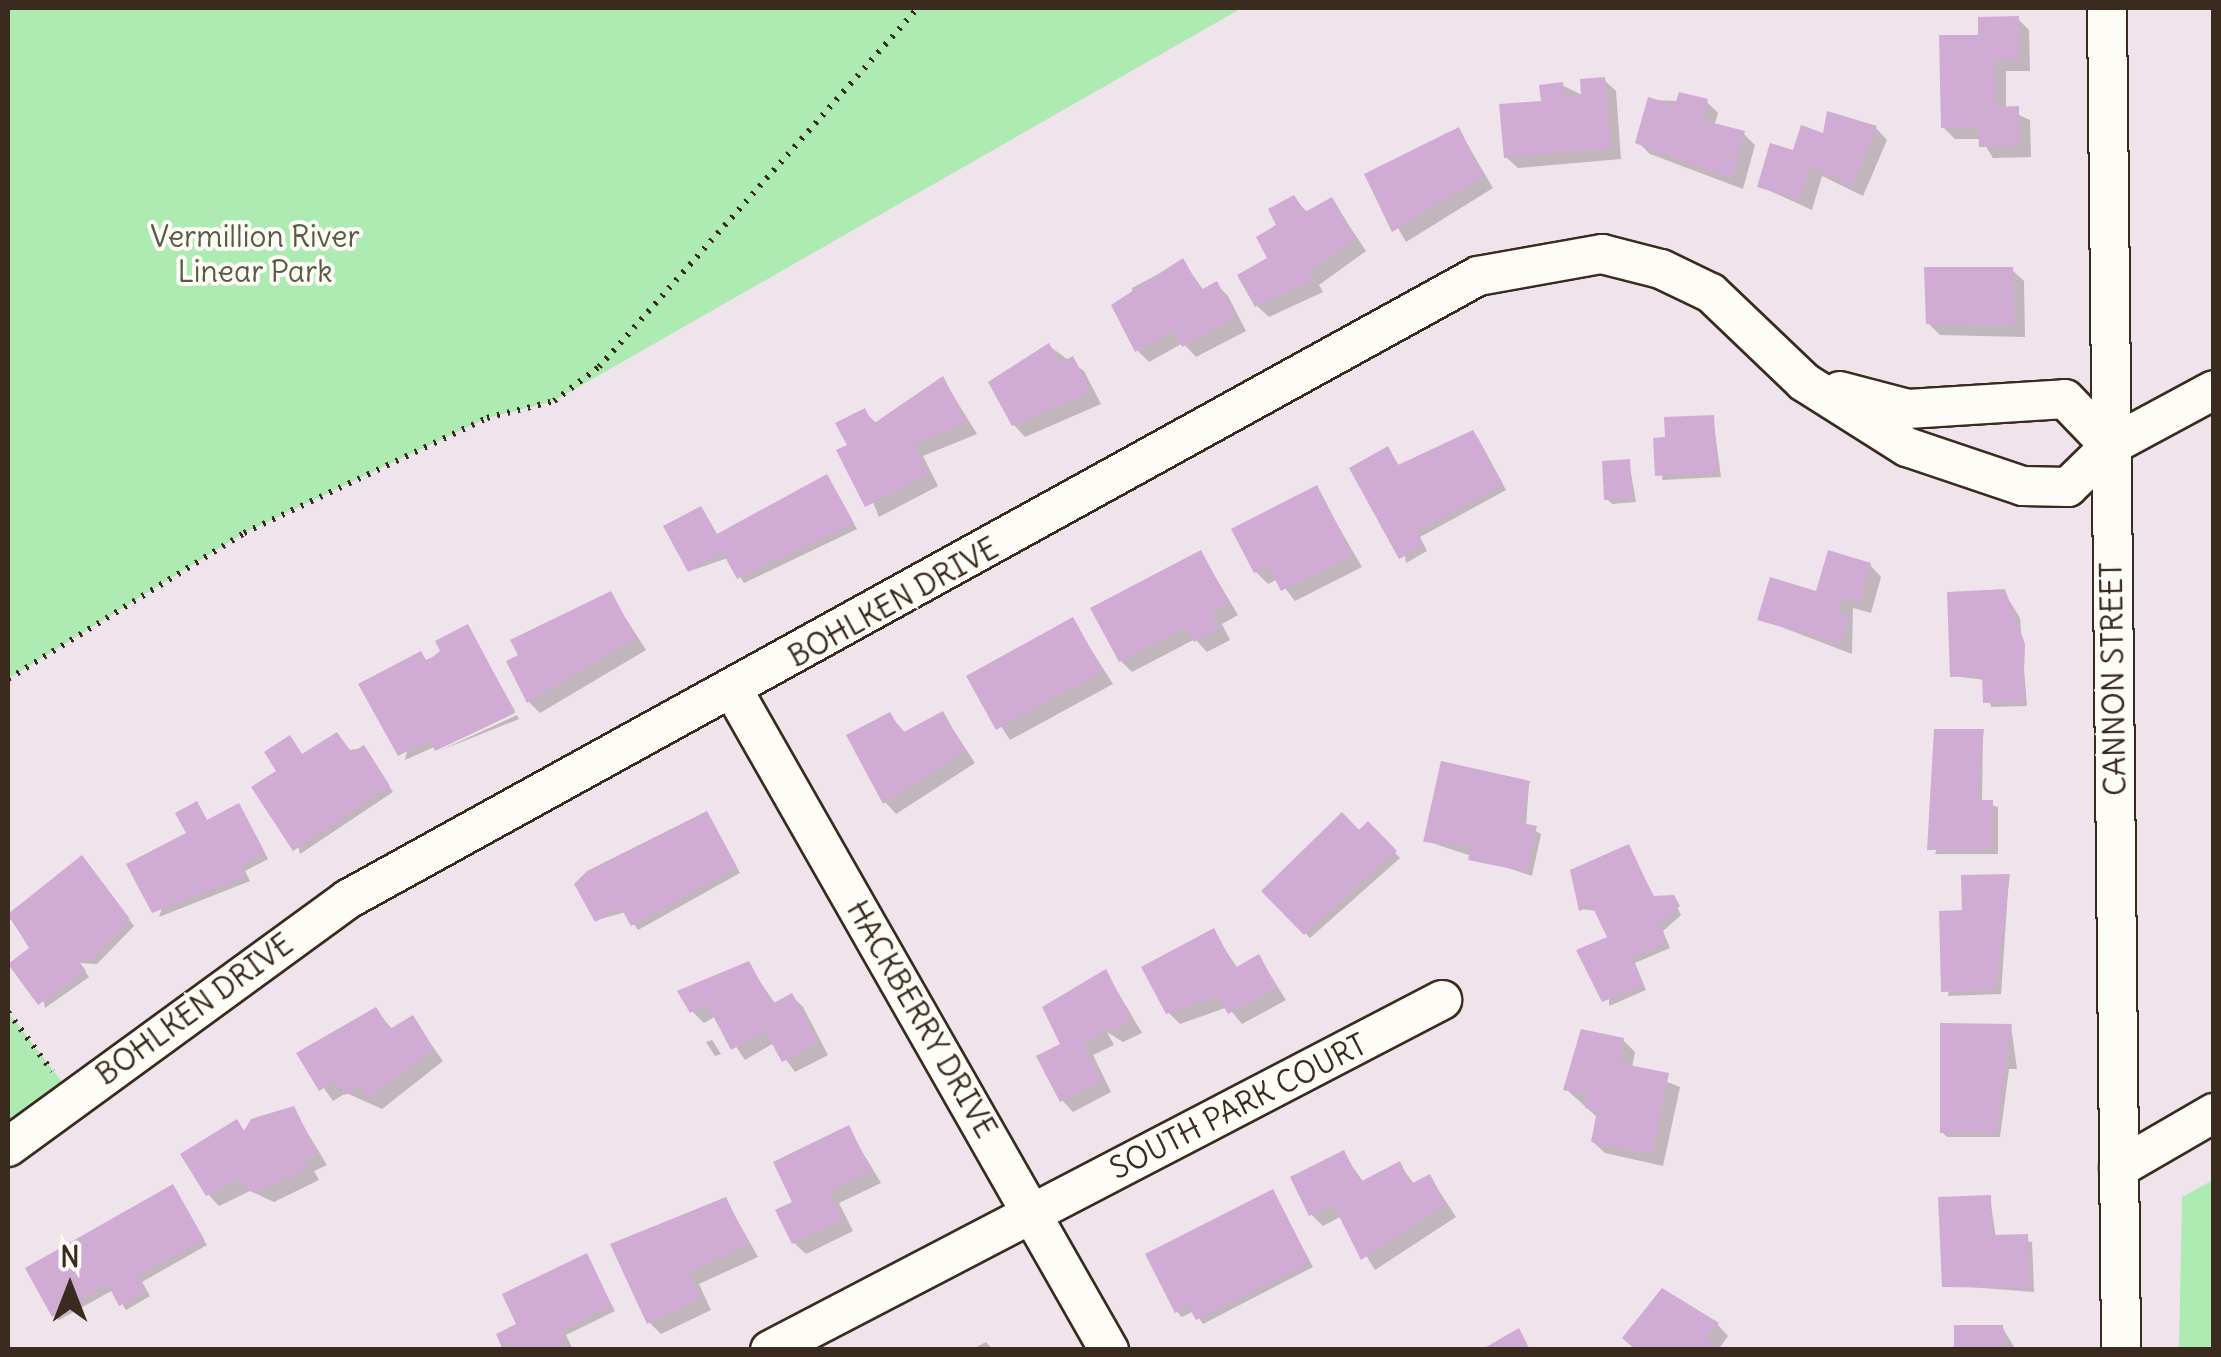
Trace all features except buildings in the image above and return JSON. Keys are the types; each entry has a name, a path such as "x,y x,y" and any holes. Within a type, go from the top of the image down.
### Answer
{"street":[{"name":"CANNON STREET","path":"2107,8 2122,1350"},
{"name":"BOHLKEN DRIVE","path":"8,1147 348,899 1478,276 1602,254 1662,269 1746,318 1804,382 1907,446 2022,486 2068,487 2110,446 2214,390"},
{"path":"1804,382 1908,409 2064,399 2110,446"},
{"name":"HACKBERRY DRIVE","path":"732,690 1034,1212 1108,1350"},
{"name":"SOUTH PARK COURT","path":"770,1350 1442,1000"},
{"path":"2119,1168 2214,1113"}],"path":[{"path":"8,679 244,533 487,418 554,400 599,367 918,8"},
{"path":"8,1012 73,1096"}],"green space":[{"name":"Vermillion River Linear Park","path":"8,8 1242,8 554,401 487,418 244,533 8,679"},
{"path":"8,1012 73,1096 8,1147"},
{"path":"2213,1180 2213,1349 2179,1349 2182,1197"}]}
